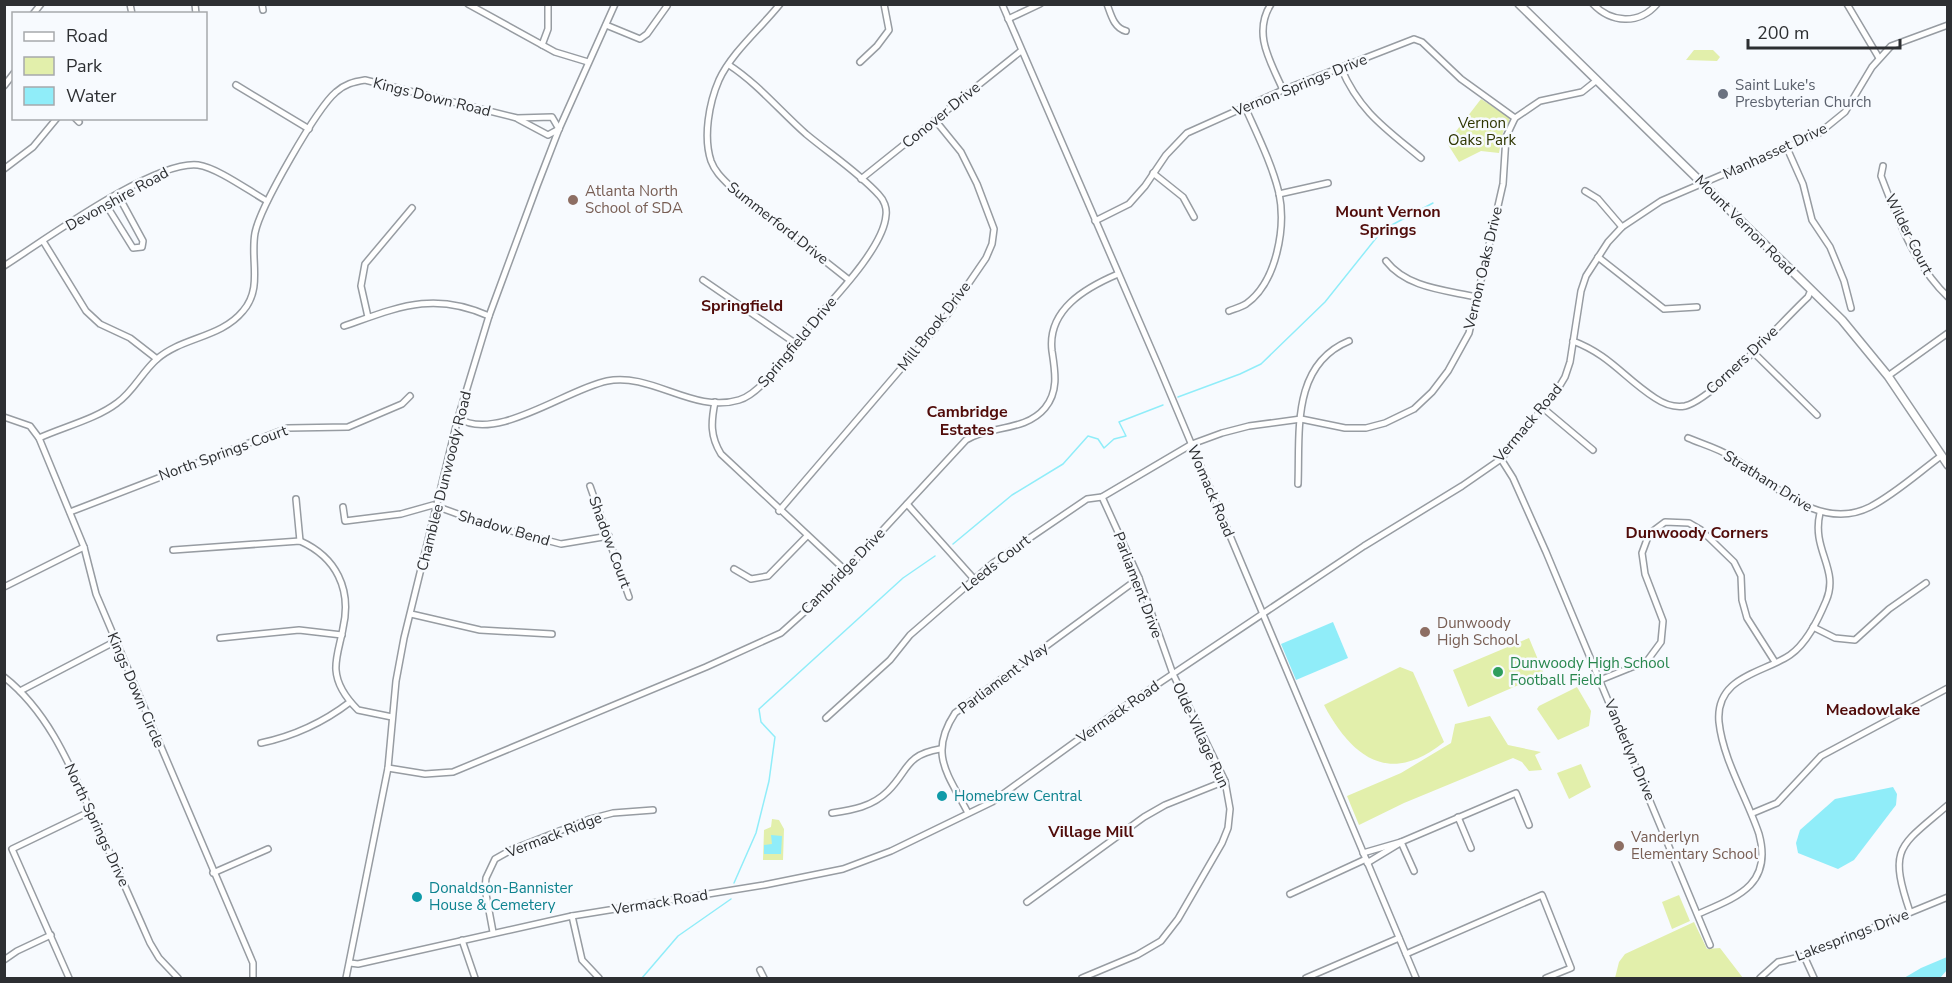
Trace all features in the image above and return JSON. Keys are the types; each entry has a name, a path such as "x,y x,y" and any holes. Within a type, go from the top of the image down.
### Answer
{"main road":[{"name":"Mount Vernon Road","path":"1519,4 1849,327 1888,376 1947,465"}],"street":[{"path":"468,4 542,45 588,62"},
{"path":"542,45 548,29 548,4"},
{"name":"Chamblee Dunwoody Road","path":"346,978 388,768 396,681 458,418 489,316 559,129 615,4"},
{"name":"Summerford Drive","path":"780,4 720,79 712,100 708,127 711,161 718,175 849,280"},
{"path":"860,62 877,46 889,30 884,4"},
{"name":"Womack Road","path":"1002,4 1192,444 1416,978"},
{"path":"1008,19 1040,4"},
{"path":"1107,4 1115,23 1120,30 1126,31"},
{"path":"1271,4 1262,26 1262,41 1283,90"},
{"path":"1593,4 1612,17 1632,20 1657,4"},
{"path":"1847,4 1879,58"},
{"path":"606,25 640,39 647,34 668,6"},
{"name":"Manhasset Drive","path":"1704,184 1818,134 1835,123 1857,96 1879,58 1891,46 1947,25"},
{"name":"Vernon Springs Drive","path":"1095,221 1129,204 1171,148 1187,133 1283,90 1414,39 1422,42 1461,79 1515,118"},
{"name":"Conover Drive","path":"861,178 1021,51"},
{"name":"Springfield Drive","path":"458,418 464,423 504,422 584,388 615,379 636,381 671,394 714,402 736,401 753,393 849,280 877,241 887,214 881,196 803,131 753,81 729,65"},
{"path":"1341,68 1355,99 1380,124 1421,158"},
{"name":"Kings Down Road","path":"39,438 119,402 157,359 182,345 218,331 245,309 256,281 255,234 267,201 316,114 334,93 352,82 365,80 517,118 548,135 559,129 552,117 517,118"},
{"path":"1515,118 1540,101 1582,93 1597,80"},
{"path":"236,85 309,129"},
{"path":"1229,311 1246,303 1270,269 1280,229 1279,194 1245,106"},
{"name":"Vernon Oaks Drive","path":"1192,444 1249,426 1301,419 1345,428 1366,428 1385,423 1414,409 1432,392 1458,352 1474,318 1476,297 1503,184 1506,137 1515,118"},
{"path":"4,169 33,147 55,120"},
{"name":"Mill Brook Drive","path":"779,511 946,315 986,258 992,244 994,229 977,184 961,152 935,120"},
{"path":"1787,148 1802,183 1812,220 1830,247 1851,308"},
{"name":"Devonshire Road","path":"4,266 117,195 165,170 200,165 267,201"},
{"name":"Wilder Court","path":"1883,166 1881,176 1911,244 1925,272 1947,297"},
{"path":"1153,173 1183,197 1194,217"},
{"path":"1279,194 1328,183"},
{"name":"Vermack Road","path":"350,963 358,964 572,916 764,885 843,869 891,852 992,802 1173,674 1364,546 1462,486 1501,459 1557,392 1565,377 1581,291 1598,257 1622,227 1647,208 1704,184"},
{"path":"1585,191 1598,199 1622,227"},
{"path":"105,203 133,248 142,248 143,241 117,195"},
{"path":"368,317 361,286 365,264 412,208"},
{"path":"43,241 86,311 100,324 130,338 157,359"},
{"path":"1598,257 1664,309 1697,307"},
{"path":"1386,261 1401,276 1426,286 1476,297"},
{"name":"Cambridge Drive","path":"388,768 424,774 453,772 706,667 781,633 820,598 966,440 986,431 1028,422 1044,408 1053,391 1056,371 1051,339 1060,315 1076,296 1118,274"},
{"path":"703,280 795,343"},
{"name":"Corners Drive","path":"1573,341 1599,351 1654,398 1678,407 1688,405 1709,392 1753,352 1808,297 1811,290"},
{"path":"344,326 368,317 434,302 454,303 489,316"},
{"path":"1888,376 1947,333"},
{"path":"1298,484 1303,390 1308,378 1327,353 1349,341"},
{"path":"1753,352 1817,415"},
{"name":"North Springs Court","path":"70,512 288,428 348,427 402,404 410,396"},
{"path":"714,402 711,423 716,445 721,454 844,570"},
{"path":"1543,408 1593,450"},
{"path":"4,417 30,426 39,438"},
{"name":"Kings Down Circle","path":"39,438 84,547 96,594 253,963 253,978"},
{"name":"Stratham Drive","path":"1688,438 1728,454 1787,495 1820,513 1846,513 1870,507 1941,456"},
{"name":"Leeds Court","path":"826,718 890,660 910,635 974,579 1050,522 1087,499 1102,498 1192,444"},
{"name":"Vanderlyn Drive","path":"1501,459 1513,478 1600,680 1710,945"},
{"name":"Shadow Court","path":"590,486 629,597"},
{"name":"Parliament Drive","path":"1102,498 1139,578 1173,674"},
{"path":"296,499 300,541"},
{"path":"907,504 974,579"},
{"name":"Shadow Bend","path":"343,507 345,521 401,514 422,506 437,507 529,538 561,544 609,536"},
{"path":"1698,914 1737,896 1755,880 1762,869 1763,847 1753,813 1724,746 1719,719 1721,705 1733,685 1745,675 1791,654 1813,627 1831,588 1827,563 1818,540 1820,513"},
{"path":"1600,680 1647,661 1661,642 1663,621 1646,574 1642,553 1649,534 1665,522 1675,521 1689,524 1701,530 1739,569 1742,600 1747,618 1775,662"},
{"path":"734,570 752,579 768,576 807,536"},
{"path":"173,550 300,541 322,553 340,576 346,609 336,669 340,685 350,702 358,710 392,717"},
{"path":"4,579 6,586 84,547"},
{"name":"Parliament Way","path":"940,748 948,724 960,708 1139,578"},
{"path":"1813,627 1835,638 1855,640 1889,609 1926,583"},
{"path":"411,614 480,630 552,634"},
{"path":"220,638 298,630 342,635"},
{"path":"20,691 116,641"},
{"name":"Olde Village Run","path":"1082,978 1149,949 1170,932 1222,843 1228,828 1230,809 1225,781 1173,674"},
{"name":"North Springs Drive","path":"4,678 20,691 52,732 91,811 150,943 159,958 178,978"},
{"path":"1753,813 1777,802 1821,756 1947,688"},
{"path":"261,743 276,740 328,719 350,702"},
{"path":"832,813 859,808 880,798 896,782 908,762 915,756 940,748 968,813"},
{"path":"1027,902 1144,817 1166,805 1225,781"},
{"path":"1290,894 1374,854 1516,793 1529,825"},
{"path":"1910,912 1897,870 1898,855 1908,839 1947,805"},
{"name":"Vermack Ridge","path":"493,932 486,878 495,859 511,850 590,819 613,813 653,810"},
{"path":"69,978 12,849 91,811"},
{"path":"1458,817 1471,848"},
{"path":"1401,842 1414,872"},
{"path":"213,873 268,849"},
{"path":"1366,858 1374,854"},
{"path":"1406,954 1542,895 1571,968 1546,978"},
{"name":"Lakesprings Drive","path":"1760,978 1778,962 1804,956 1947,897"},
{"path":"572,916 582,960 598,978"},
{"path":"4,960 17,951 51,935"},
{"path":"1306,978 1399,938"},
{"path":"462,940 475,978"},
{"path":"1804,956 1814,978"},
{"path":"760,970 764,978"}],"green space":[{"path":"1694,50 1713,50 1720,57 1717,61 1686,60"},
{"name":"Vernon Oaks Park","path":"1481,99 1509,117 1510,123 1503,132 1499,153 1481,151 1459,162 1447,143"},
{"name":"Dunwoody High School Football Field","path":"1529,638 1544,674 1468,707 1453,670"},
{"path":"1400,667 1413,672 1444,742 1424,755 1406,762 1390,764 1374,760 1360,752 1335,724 1324,705"},
{"path":"1577,687 1591,711 1589,726 1558,740 1537,709"},
{"path":"1490,716 1508,745 1541,752 1535,755 1542,770 1529,771 1522,762 1513,758 1404,803 1359,825 1347,796 1401,773 1451,743 1455,724"},
{"path":"1581,764 1591,787 1569,799 1557,773"},
{"path":"772,819 779,820 784,829 783,860 763,860 764,830 771,827"},
{"path":"1679,895 1690,921 1672,929 1662,902"},
{"path":"1694,922 1707,949 1720,948 1743,978 1615,978 1619,962 1625,954"}],"water":[{"path":"1333,622 1348,658 1296,680 1281,644"},
{"path":"1893,787 1897,794 1896,805 1854,860 1838,869 1798,853 1796,843 1800,830 1835,799"},
{"path":"771,835 782,836 781,854 764,854 764,845 772,844"},
{"path":"1947,957 1947,970 1940,978 1904,978 1921,968"}],"waterway":[{"path":"1178,397 1261,364 1325,302 1377,237 1388,227 1433,203"},
{"path":"953,544 1012,495 1063,464 1088,436 1098,439 1104,448 1114,439 1126,436 1119,422 1163,405"},
{"path":"734,883 756,833 769,781 775,737 761,722 759,709 903,578 935,556"},
{"path":"642,978 678,936 731,899"}],"place":[{"name":"Saint Luke's Presbyterian Church","path":"1723,94"},
{"name":"Atlanta North School of SDA","path":"573,200"},
{"name":"Dunwoody High School","path":"1425,632"},
{"name":"Dunwoody High School Football Field","path":"1498,672"},
{"name":"Homebrew Central","path":"942,796"},
{"name":"Vanderlyn Elementary School","path":"1619,846"},
{"name":"Donaldson-Bannister House & Cemetery","path":"417,897"}],"district":[{"name":"Mount Vernon Springs","path":"1388,221"},
{"name":"Springfield","path":"742,306"},
{"name":"Cambridge Estates","path":"967,421"},
{"name":"Dunwoody Corners","path":"1697,533"},
{"name":"Meadowlake","path":"1873,710"},
{"name":"Village Mill","path":"1091,832"}]}
